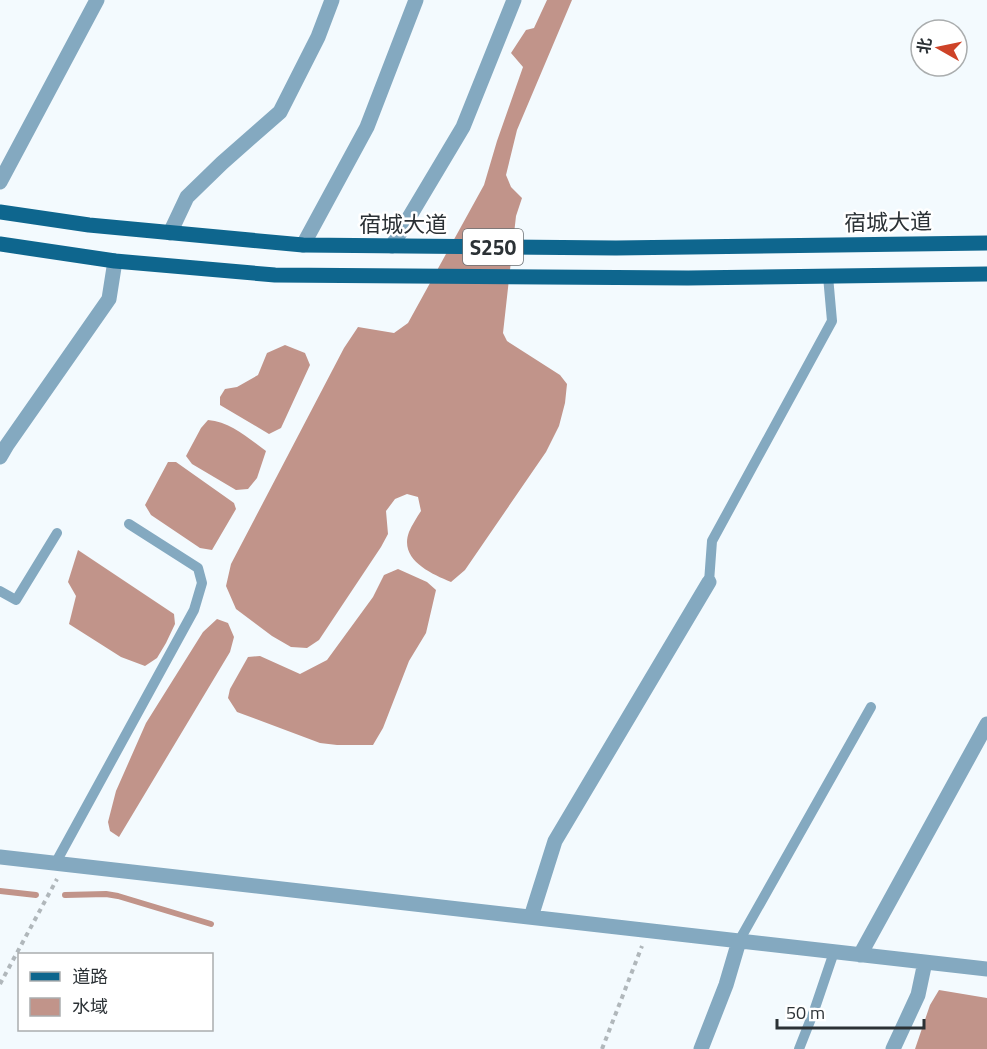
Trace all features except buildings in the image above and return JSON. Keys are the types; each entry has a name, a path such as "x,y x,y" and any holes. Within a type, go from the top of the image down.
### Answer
{"main road":[{"name":"宿城大道","path":"0,212 89,225 303,245 616,248 987,243"},
{"name":"S250","path":"0,244 115,261 275,275 688,278 987,274"}],"street":[{"path":"0,182 97,0"},
{"path":"170,233 187,197 280,112 318,37 332,0"},
{"path":"303,245 367,127 416,0"},
{"path":"392,246 463,127 514,0"},
{"path":"0,457 109,299 115,261"},
{"path":"531,917 555,841 709,582"},
{"path":"860,955 987,724"},
{"path":"0,857 987,969"},
{"path":"701,1049 726,985 739,941"},
{"path":"893,1049 918,995 925,962"}],"lane":[{"path":"709,582 711,541 832,321 828,276"},
{"path":"60,864 194,610 202,583 198,568 129,524"},
{"path":"0,591 16,600 57,534"},
{"path":"739,941 871,707"},
{"path":"799,1049 834,952"}],"path":[{"path":"0,984 60,864"},
{"path":"602,1049 648,931"}],"water":[{"path":"547,0 572,0 517,130 506,175 511,187 522,198 516,216 503,333 507,341 560,375 567,384 559,426 546,452 465,570 451,582 418,564 408,550 409,532 421,511 418,497 407,494 395,499 386,511 388,534 319,640 307,648 291,647 236,609 226,586 231,564 344,348 358,327 394,333 408,323 484,185 523,67 511,53 526,30 534,28"},
{"path":"285,345 305,353 310,365 281,428 269,434 220,405 220,397 225,389 237,387 258,375 267,353"},
{"path":"208,420 232,427 266,451 257,478 248,489 236,490 192,464 186,456 201,428"},
{"path":"168,462 176,462 234,503 236,509 212,550 200,548 151,515 145,505"},
{"path":"78,550 174,614 175,624 166,643 157,658 145,666 121,657 69,624 76,596 68,582"},
{"path":"398,569 427,582 436,590 426,633 409,661 383,728 373,745 320,743 237,712 228,698 230,689 248,657 260,656 300,674 327,660 373,597 384,575"},
{"path":"217,619 228,623 234,637 230,652 119,837 110,831 108,822 116,791 146,723 203,632"},
{"path":"939,990 987,998 987,1049 915,1049 930,1005"}],"waterway":[{"path":"0,891 36,895"},
{"path":"65,895 118,896 211,924"}]}
